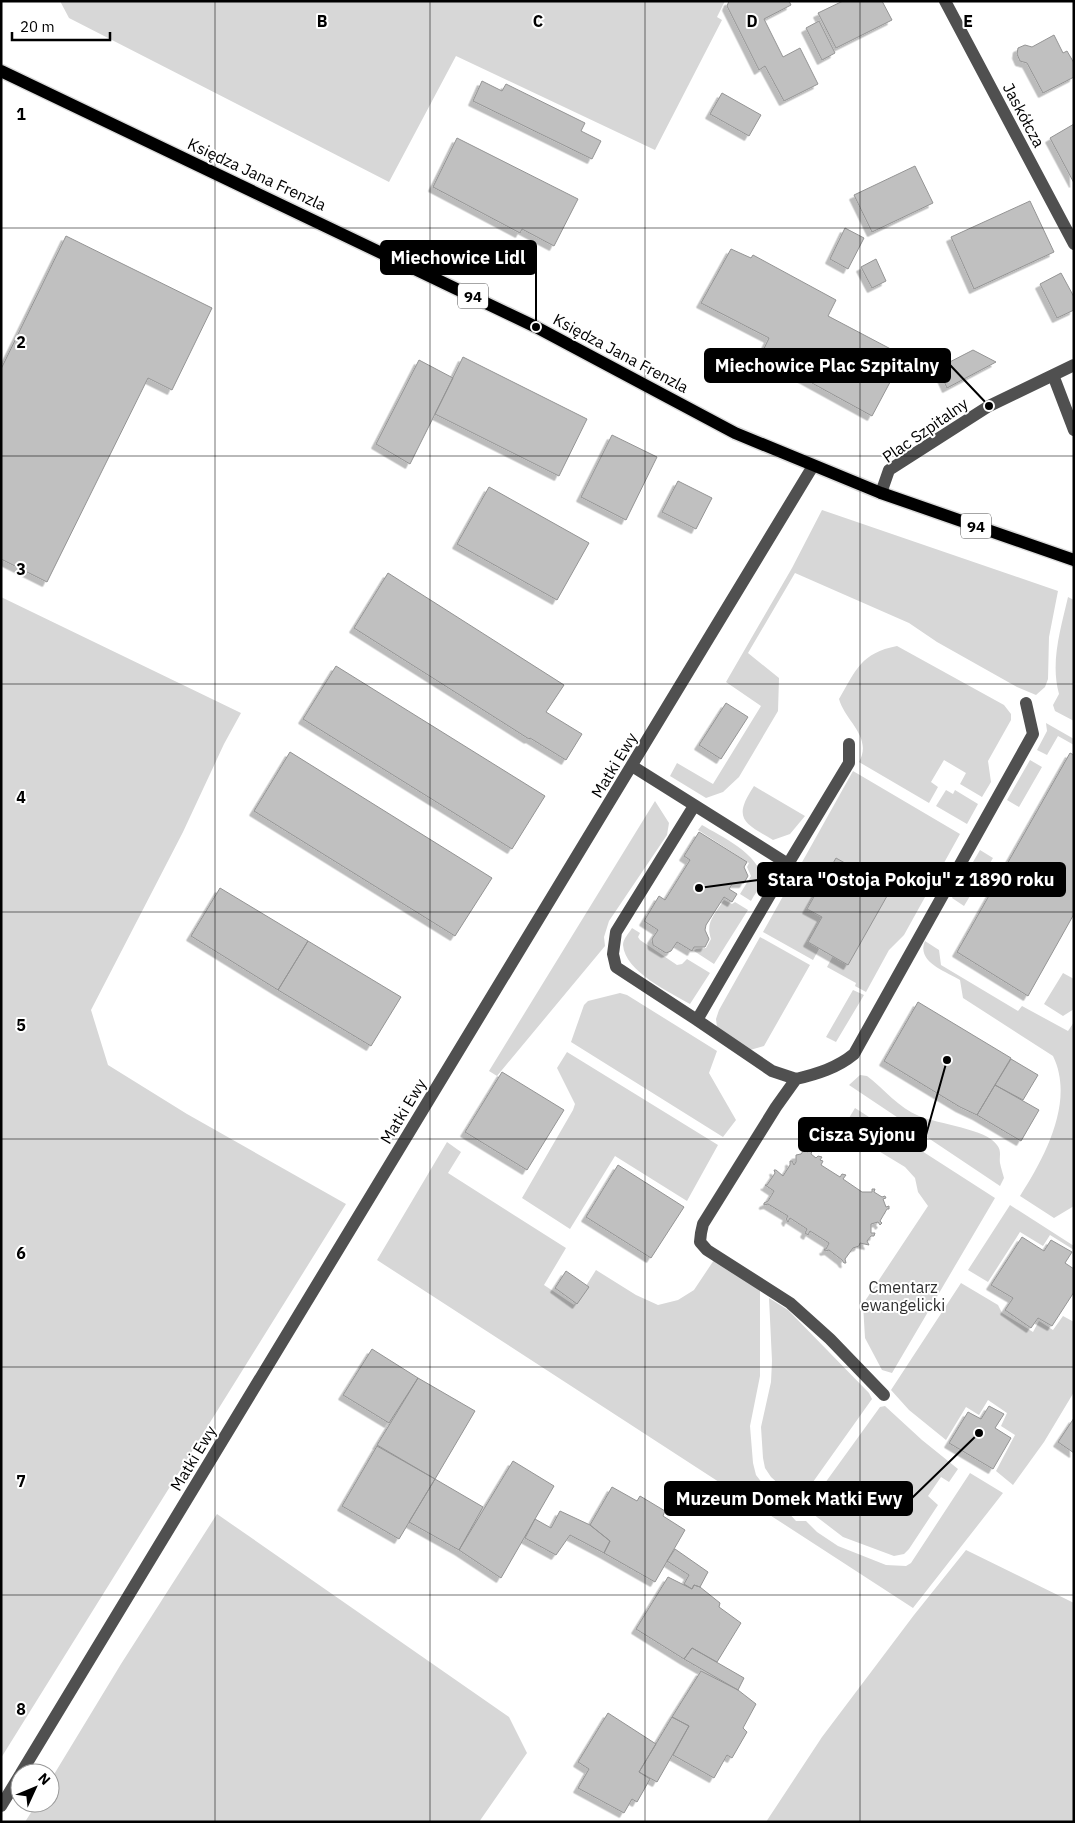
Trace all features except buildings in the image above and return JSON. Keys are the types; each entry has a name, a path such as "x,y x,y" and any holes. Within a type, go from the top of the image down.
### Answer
{"main road":[{"name":"Księdza Jana Frenzla","path":"1,71 536,327 735,433 881,493 1074,560"}],"street":[{"name":"Jaskółcza","path":"945,1 1074,244"},
{"name":"Plac Szpitalny","path":"881,493 889,470 989,406 1074,365"},
{"path":"1053,375 1074,430"},
{"name":"Matki Ewy","path":"28,1763 813,466"},
{"path":"694,806 616,932 613,954 616,966 772,1071 796,1079 820,1073 854,1054 1033,734 1026,703"},
{"path":"697,1020 849,762 850,744"},
{"path":"632,766 788,864"},
{"path":"796,1079 703,1224 700,1242 708,1250 790,1303 830,1340 884,1396"},
{"name":"Matki Ewy","path":"1,1806 10,1792"}],"green space":[{"path":"60,1 725,1 717,17 722,20 655,150 456,56 389,182 69,18"},
{"path":"822,510 1058,591 1049,637 1048,679 1045,687 1036,695 1017,687 937,642 909,623 795,573 748,653 779,678 778,711 739,777 723,792 706,798 670,776 677,763 713,784 761,706 726,682 792,568"},
{"path":"1,597 241,713 224,744 183,832 91,1010 108,1065 187,1114 346,1204 1,1758"},
{"path":"1068,597 1074,600 1074,721 1055,711 1053,705 1059,694 1056,657"},
{"path":"897,646 1004,705 1011,714 1011,720 988,761 991,782 982,797 960,784 966,773 944,760 931,782 938,787 929,803 859,762 863,745 839,699 855,671 867,658 885,649"},
{"path":"1046,723 1074,739 1074,745 1058,736 1047,755 1037,750 1047,731"},
{"path":"1030,760 1042,767 1019,807 1007,800"},
{"path":"853,771 960,834 904,935 889,950 866,992 855,986 856,983 827,967 833,956 848,965 890,889 836,858 807,908 822,917 808,942 819,949 813,960 763,932"},
{"path":"754,786 805,816 790,834 773,840 748,824 744,819 744,806"},
{"path":"946,790 953,794 955,790 978,804 967,824 936,806"},
{"path":"655,801 669,823 667,835 609,921 604,937 605,946 497,1076 489,1071"},
{"path":"702,825 739,847 755,863 760,872 761,881 751,901 740,894 751,876 747,867 749,863 698,830"},
{"path":"980,850 993,858 964,906 952,898"},
{"path":"724,900 732,904 735,902 748,910 714,964 694,951 706,948 711,939 709,933 710,923"},
{"path":"632,928 640,933 638,937 640,940 677,965 682,964 687,959 710,973 690,1004 650,980 632,964 626,955 623,943"},
{"path":"760,937 810,965 764,1046 750,1050 717,1027 716,1019 719,1010"},
{"path":"925,941 939,950 941,965 1018,1011 1022,1006 1068,1031 1074,1022 1074,1206 1054,1218 1020,1196 1039,1164 1054,1128 1059,1110 1061,1091 1059,1073 1053,1056 963,998 960,980 928,960 923,948"},
{"path":"1063,973 1074,979 1074,1009 1063,1016 1044,1004"},
{"path":"853,990 864,995 836,1042 826,1037"},
{"path":"620,993 627,995 717,1051 709,1073 736,1120 723,1137 571,1042 584,1005 588,1001"},
{"path":"567,1052 718,1145 687,1201 615,1156 570,1229 522,1198 575,1104 557,1068"},
{"path":"860,1075 867,1076 912,1113 927,1119 973,1131 992,1139 999,1147 1000,1152 1000,1163 1004,1178 1000,1186 849,1085"},
{"name":"Cmentarz ewangelicki","path":"855,1108 995,1198 892,1373 882,1370 865,1338 863,1304 928,1206 918,1192 915,1178 905,1167 877,1150 849,1125 849,1118"},
{"path":"447,1142 461,1152 448,1173 566,1248 544,1285 574,1305 596,1270 636,1295 658,1305 678,1300 694,1290 714,1260 760,1289 760,1376 750,1426 753,1463 756,1475 796,1521 806,1521 817,1532 838,1546 886,1565 906,1566 911,1563 970,1473 1003,1493 913,1608 377,1260"},
{"path":"1010,1205 1074,1246 1074,1250 1050,1235 1043,1246 1020,1232 988,1282 968,1270"},
{"path":"961,1283 998,1305 1002,1313 1033,1332 1039,1321 1053,1330 1063,1316 1074,1322 1074,1392 1044,1442 1013,1485 996,1471 1015,1435 1001,1426 1007,1413 988,1400 979,1415 966,1407 946,1440 909,1410 891,1390"},
{"path":"769,1298 788,1310 869,1393 872,1399 803,1496 793,1497 771,1477 765,1468 763,1458 761,1427 771,1382 772,1361"},
{"path":"885,1406 922,1440 958,1469 949,1482 941,1477 928,1496 938,1505 909,1549 904,1554 894,1556 843,1537 813,1514 810,1506 880,1407"},
{"path":"217,1514 509,1717 527,1753 479,1822 25,1822 31,1813 60,1813 60,1765 121,1664"},
{"path":"966,1550 1074,1603 1074,1822 766,1822 822,1737 914,1615"}],"place":[{"name":"Miechowice Lidl","path":"536,327"},
{"name":"Miechowice Plac Szpitalny","path":"989,406"},
{"name":"Stara \"Ostoja Pokoju\" z 1890 roku","path":"699,888"},
{"name":"Cisza Syjonu","path":"947,1060"},
{"name":"Muzeum Domek Matki Ewy","path":"979,1433"}]}
